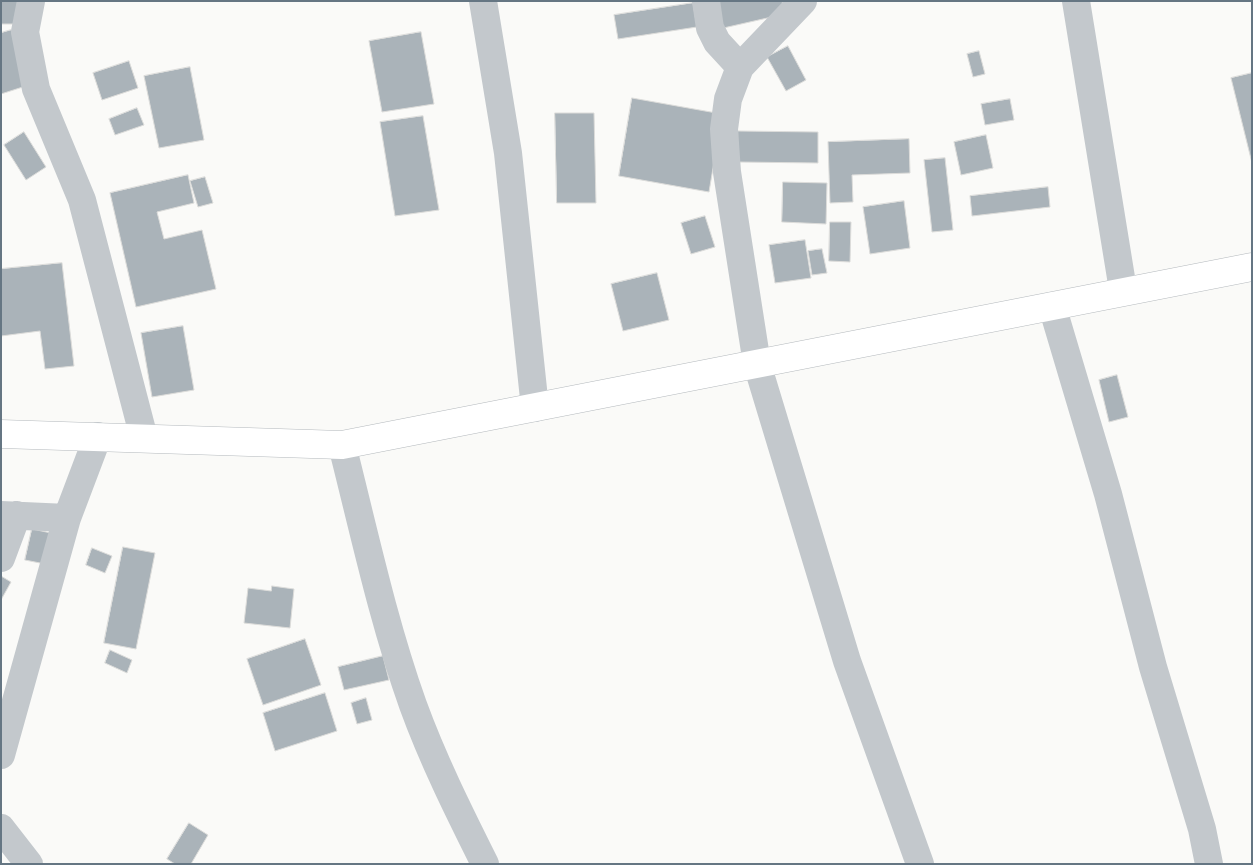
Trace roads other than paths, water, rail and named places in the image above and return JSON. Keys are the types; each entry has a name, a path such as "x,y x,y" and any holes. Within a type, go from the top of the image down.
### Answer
{"highway":[{"path":"1,434 342,445 1052,306 1123,290 1252,267"}],"street":[{"path":"31,1 25,32 36,89 82,200 144,438"},
{"path":"483,1 508,153 535,408"},
{"path":"706,1 710,28 716,42 740,66"},
{"path":"803,1 740,66 728,99 725,137 727,172 757,364 848,661 920,864"},
{"path":"1076,1 1123,290"},
{"path":"1052,306 1108,494 1154,667 1202,829 1209,864"},
{"path":"1,755 67,518 98,436"},
{"path":"342,445 392,640 413,706 448,788 485,864"},
{"path":"1,558 9,515 67,518"},
{"path":"1,828 29,864"}]}
